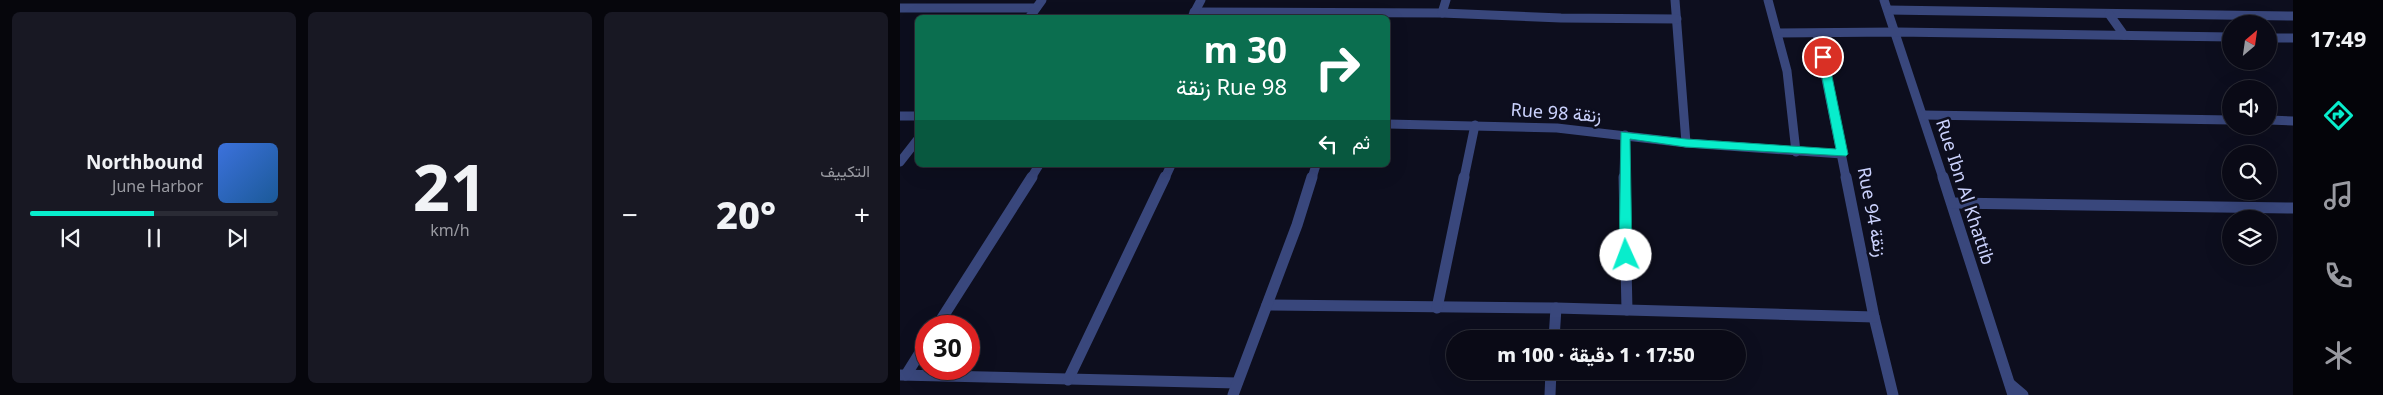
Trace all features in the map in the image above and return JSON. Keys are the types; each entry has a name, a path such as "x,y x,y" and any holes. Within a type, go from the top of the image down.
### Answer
{"street":[{"path":"1031,15 1042,0"},
{"path":"1201,0 1193,15 1442,13 1561,18 1677,19"},
{"path":"1442,13 1446,0"},
{"path":"1675,0 1686,143"},
{"path":"1768,0 1787,71 1796,152"},
{"path":"1886,5 2109,14 2293,16"},
{"name":"Rue Ibn Al Khattib","path":"1886,5 2011,389"},
{"path":"900,8 1036,8"},
{"path":"2109,14 2124,35"},
{"path":"1778,33 1896,32 2222,37"},
{"name":"Rue 94 زنقة","path":"1817,34 1874,317 1893,395"},
{"path":"2278,38 2293,38"},
{"path":"900,116 915,116"},
{"path":"1923,116 2222,120"},
{"path":"2277,120 2293,120"},
{"name":"Rue 98 زنقة","path":"1390,124 1557,128 1625,134 1686,143 1842,154"},
{"path":"1437,308 1475,125"},
{"path":"1625,134 1624,200 1627,310"},
{"path":"900,162 915,143"},
{"path":"944,315 1038,167"},
{"path":"1068,380 1170,167"},
{"path":"903,375 1068,380 1235,389 1297,225 1315,167"},
{"path":"1952,203 2293,208"},
{"path":"1267,305 1556,308 1874,317"},
{"path":"1555,330 1556,308"},
{"path":"903,375 915,358"},
{"path":"1550,395 1551,380"},
{"path":"2011,389 2023,395"}],"route":[{"path":"1626,255 1624,200 1625,134 1686,143 1842,154 1823,57"}]}
